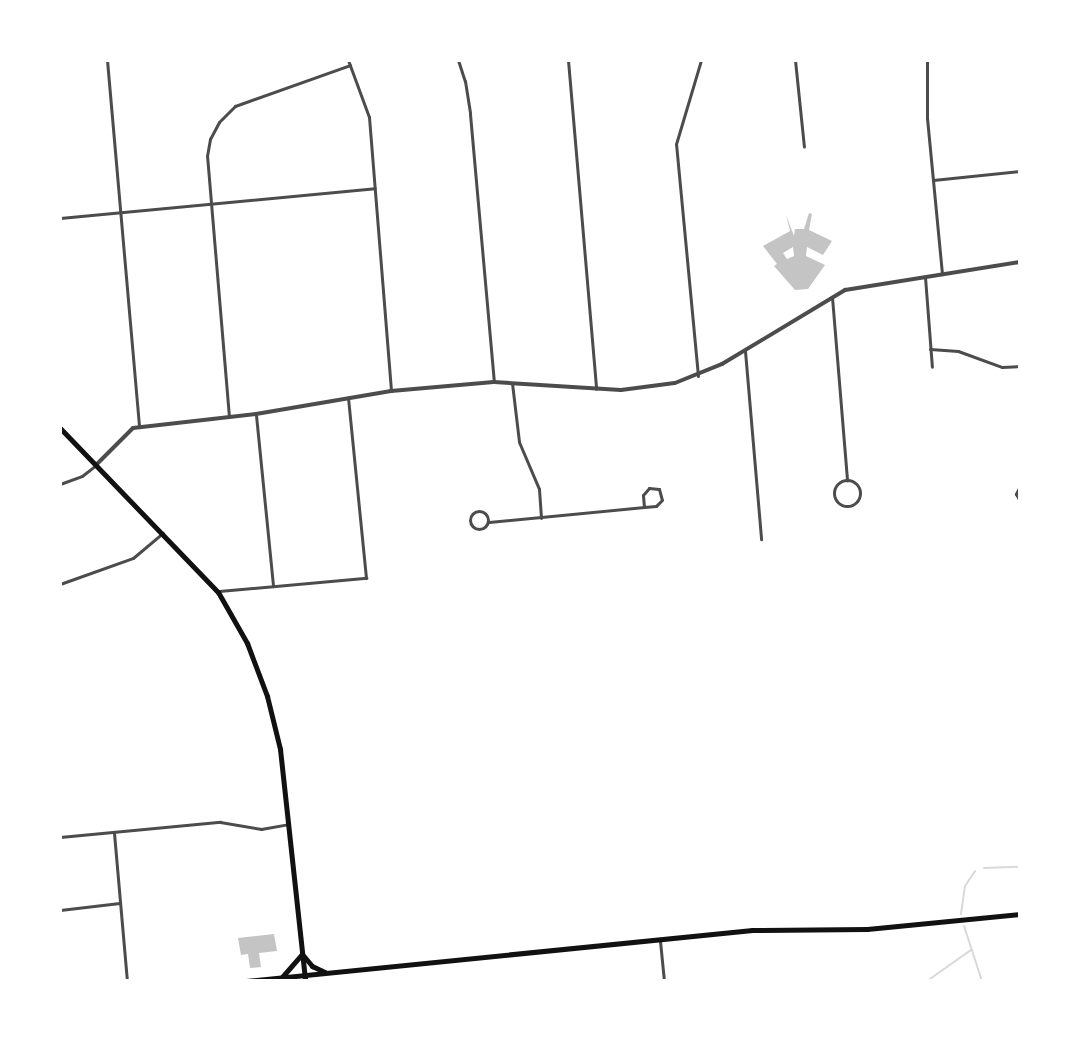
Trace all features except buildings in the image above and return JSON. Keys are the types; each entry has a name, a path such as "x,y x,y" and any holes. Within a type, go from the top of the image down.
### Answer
{"main road":[{"path":"60,428 218,592 247,643 267,696 280,749 304,978"},
{"path":"246,981 304,978 752,930 909,926 1020,914"},
{"path":"302,953 312,966 330,973"},
{"path":"281,978 295,966 302,953"},
{"path":"316,981 330,973"},
{"path":"281,978 290,981"}],"street":[{"path":"107,60 139,427"},
{"path":"458,60 470,114 494,382"},
{"path":"568,60 596,389"},
{"path":"698,376 676,144 701,60"},
{"path":"795,60 804,147"},
{"path":"927,60 927,118 942,274"},
{"path":"229,417 208,148 214,130 225,114 246,101 349,62 369,117 391,391"},
{"path":"933,180 1020,171"},
{"path":"60,218 375,188"},
{"path":"60,484 82,476 133,428 139,427 256,414 391,391 494,382 596,389 648,388 698,376 832,296 862,286 1020,262"},
{"path":"925,277 932,367"},
{"path":"832,296 847,480"},
{"path":"745,349 761,539"},
{"path":"930,349 958,351 1002,367 1020,366"},
{"path":"512,383 519,442 539,489 541,518"},
{"path":"218,592 366,578 348,398"},
{"path":"256,414 273,586"},
{"path":"847,480 855,483 860,494 857,502 845,506 834,495 839,483 847,480"},
{"path":"1020,486 1016,494 1020,501"},
{"path":"489,522 481,510 475,511 469,518 478,529 489,522 644,507 661,503 663,497 659,489 647,490 644,507"},
{"path":"60,584 133,558 163,533"},
{"path":"60,837 220,822 261,829 289,824"},
{"path":"114,833 127,981"},
{"path":"60,910 120,903"},
{"path":"660,939 664,981"}],"waterway":[{"path":"984,868 1020,867"},
{"path":"961,914 965,886 975,871"},
{"path":"964,926 982,981"},
{"path":"927,981 971,950"}]}
